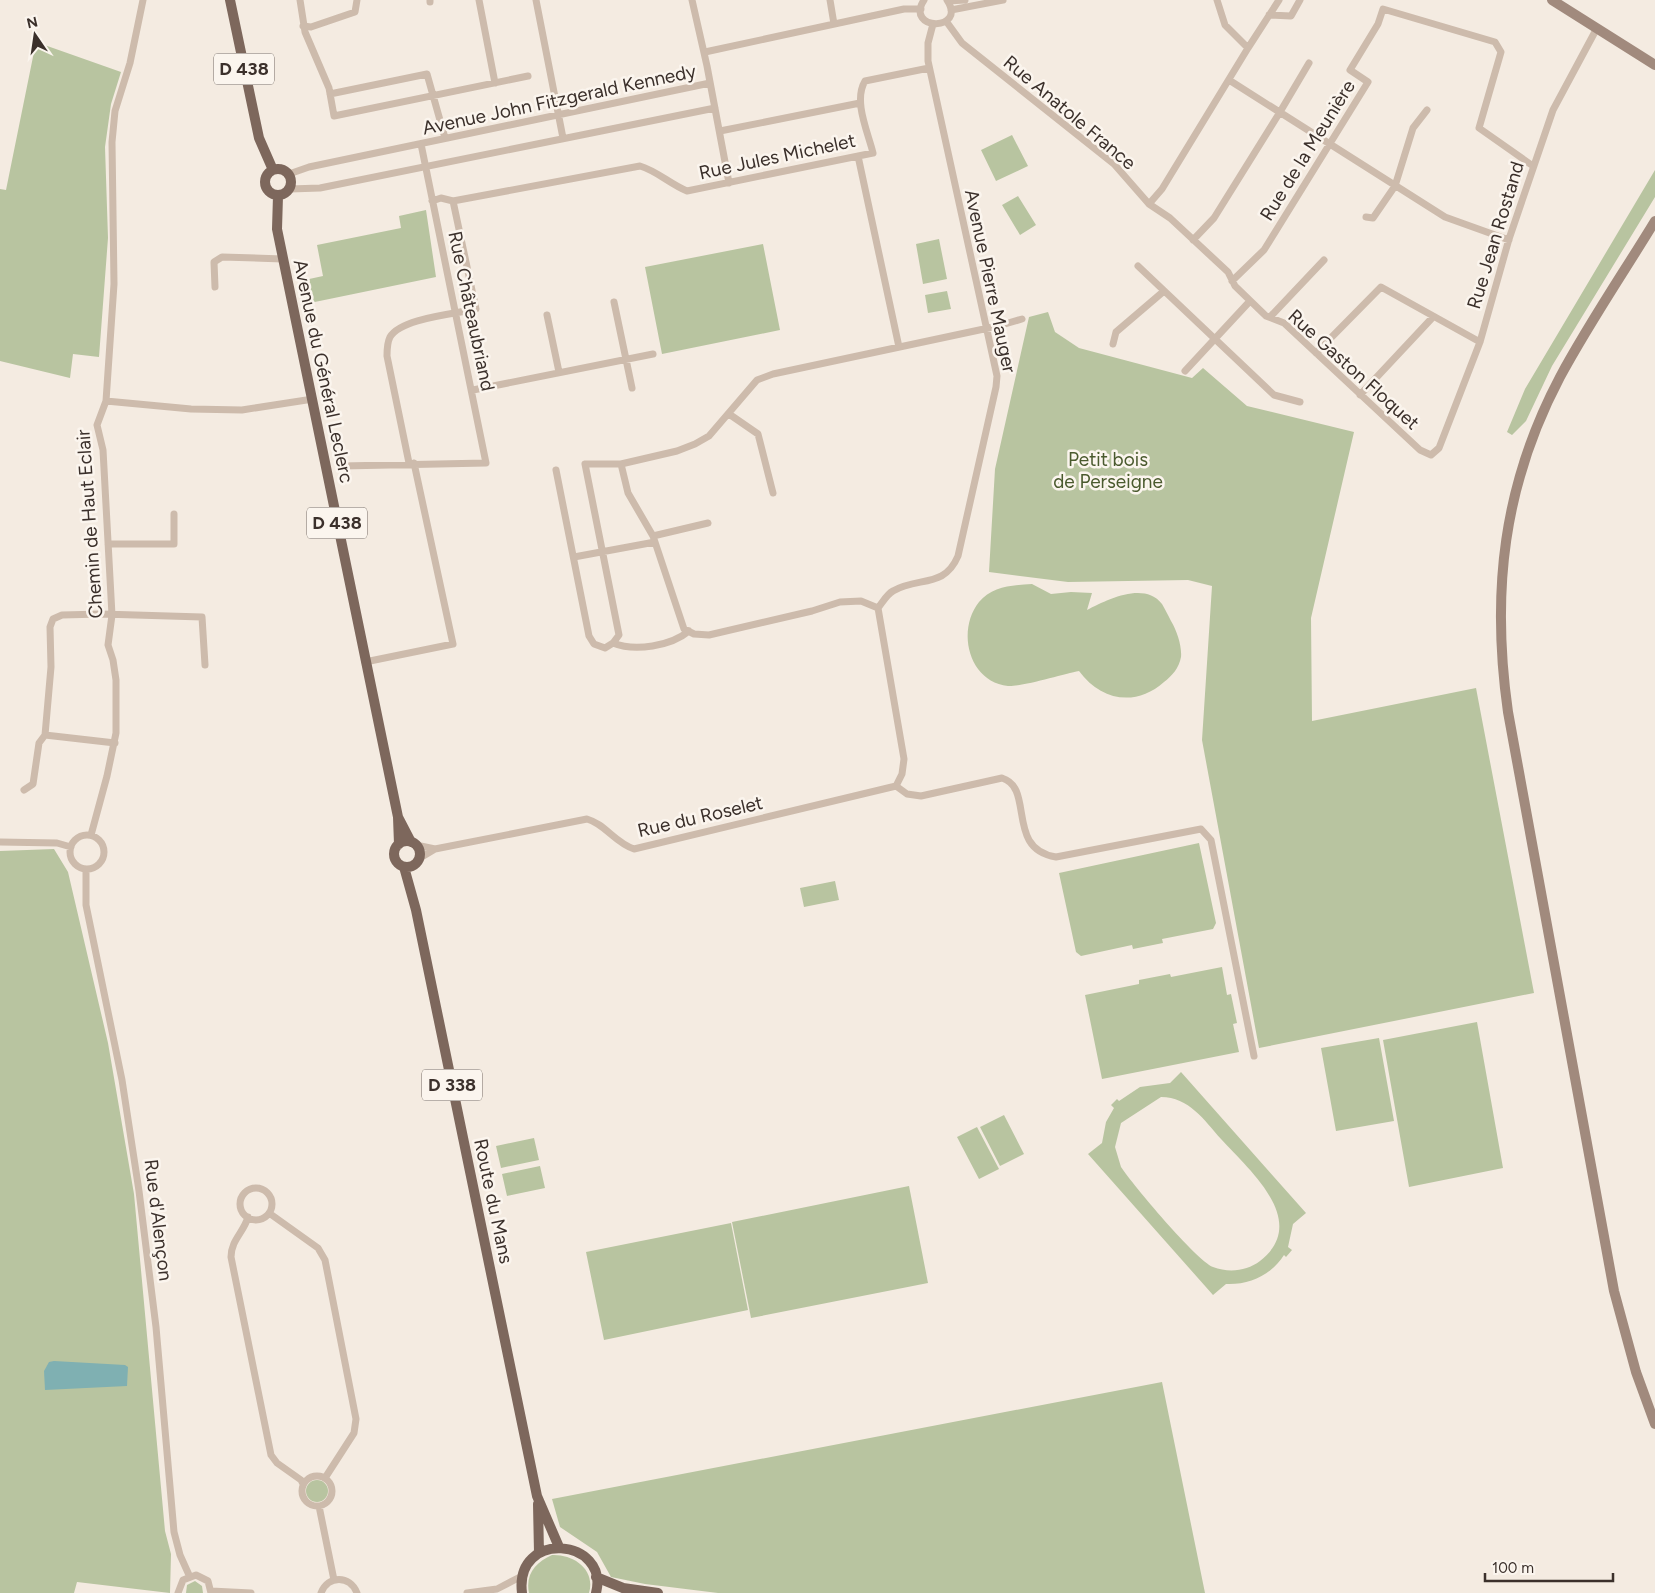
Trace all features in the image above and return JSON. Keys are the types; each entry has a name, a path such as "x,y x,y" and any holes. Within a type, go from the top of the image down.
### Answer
{"main road":[{"name":"D 438","path":"230,0 256,123 263,149 273,170"},
{"path":"1552,0 1655,65"},
{"path":"273,170 284,170 289,174 292,183 290,189 285,194 278,196 270,193 265,183 267,175 273,170"},
{"name":"Avenue du Général Leclerc","path":"278,196 277,229 398,817 399,844"},
{"path":"1655,220 1560,378 1528,452 1514,495 1507,532 1500,589 1499,633 1508,712 1614,1291 1636,1372 1655,1424"},
{"name":"Avenue du Général Leclerc","path":"398,817 414,843"},
{"path":"414,843 420,852 418,862 404,867 398,864 394,854 399,844 414,843"},
{"name":"Route du Mans","path":"416,910 418,862"},
{"name":"Route du Mans","path":"404,867 416,910 538,1500 539,1553"},
{"name":"Route du Mans","path":"538,1500 559,1547"},
{"path":"522,1593 522,1576 526,1567 539,1553 559,1547 572,1549 583,1556 591,1565 596,1577 596,1593"},
{"path":"596,1577 623,1588 658,1593"}],"street":[{"name":"Chemin de Haut Eclair","path":"91,835 115,743 116,680 113,660 108,645 112,614 103,450 97,425 106,401 114,284 112,142 115,111 130,63 143,0"},
{"path":"300,0 303,26 330,94 334,116 528,76"},
{"path":"303,26 311,27 355,12 357,0"},
{"path":"479,0 495,83"},
{"path":"536,0 563,138"},
{"path":"692,0 710,84"},
{"path":"830,0 834,24"},
{"path":"924,0 921,8 925,20 933,24 946,21 951,10 948,1 966,0"},
{"path":"951,10 1003,0"},
{"path":"1217,0 1225,24 1248,48"},
{"path":"1149,204 1162,189 1279,0"},
{"path":"1269,16 1291,16 1300,0"},
{"path":"704,52 904,9 921,8"},
{"name":"Rue de la Meunière","path":"1232,281 1264,250 1368,82 1350,70 1378,24 1383,9 1495,42 1501,52 1479,128 1533,166"},
{"name":"Rue Anatole France","path":"946,21 962,43 1114,164 1149,204"},
{"name":"Avenue Pierre Mauger","path":"878,608 892,591 940,578 949,572 958,556 996,387 996,376 930,68 928,43 933,24"},
{"name":"Rue Jean Rostand","path":"1431,454 1439,448 1480,342 1509,240 1553,110 1597,28"},
{"path":"1193,240 1214,218 1309,62"},
{"path":"720,131 860,102 861,88 865,81 930,68"},
{"path":"330,94 427,74 445,138"},
{"path":"1229,80 1445,217 1509,240"},
{"name":"Avenue John Fitzgerald Kennedy","path":"289,174 309,167 710,84 715,108 320,188 290,189"},
{"name":"Rue Jules Michelet","path":"453,201 640,166 653,170 671,184 687,191 873,153 860,102"},
{"path":"715,108 728,183"},
{"path":"1366,218 1373,218 1395,186 1412,128 1427,110"},
{"name":"Rue Châteaubriand","path":"412,463 486,463 473,390 455,314 421,144"},
{"path":"858,156 899,347"},
{"path":"365,662 453,644 387,356 387,345 391,335 408,323 476,309 453,201 441,198 432,201"},
{"name":"Rue Gaston Floquet","path":"1149,204 1170,218 1228,272 1232,281 1250,301 1270,317 1284,323 1420,450 1431,454"},
{"path":"215,287 214,262 222,257 283,259"},
{"path":"1270,317 1324,260"},
{"path":"1138,266 1274,395 1300,402"},
{"path":"1316,353 1381,287 1480,342"},
{"path":"1113,344 1116,332 1164,291"},
{"path":"1185,370 1250,301"},
{"path":"614,302 632,388"},
{"path":"547,315 559,372"},
{"path":"1360,395 1433,317"},
{"path":"556,470 589,636 594,644 605,648 613,643 619,635 586,464 621,464 677,451 695,444 709,436 757,380 773,374 1022,319"},
{"path":"473,390 653,354"},
{"path":"106,401 191,409 242,410 313,399"},
{"path":"729,414 758,434 772,493"},
{"path":"342,466 412,463"},
{"path":"621,464 628,493 654,539 680,621 684,629 689,632 709,634 812,611 840,602 861,602 878,608 904,759 902,774 896,786 907,794 921,796 1002,778 1010,780 1016,789 1027,838 1032,847 1041,855 1056,857 1201,829 1211,840 1254,1056"},
{"path":"108,544 174,544 174,514"},
{"path":"574,557 654,539 708,523"},
{"path":"24,790 33,784 39,744 44,735 51,667 50,627 53,619 62,615 89,614 202,616 205,665"},
{"path":"613,643 627,648 635,647 678,640 689,632"},
{"path":"44,735 115,743"},
{"name":"Rue du Roselet","path":"414,843 434,849 587,819 596,822 625,846 634,849 896,786"},
{"path":"91,835 103,844 104,854 96,867 86,869 74,862 71,847 77,839 91,835"},
{"path":"0,842 57,843 71,847"},
{"name":"Rue du Roselet","path":"418,862 434,849"},
{"name":"Rue d'Alençon","path":"86,869 86,905 122,1080 140,1191 156,1327 174,1532 180,1555 189,1576"},
{"path":"253,1188 261,1188 268,1193 272,1200 272,1208 269,1213 260,1219 248,1217 240,1207 241,1199 245,1192 253,1188"},
{"path":"269,1213 318,1248 325,1260 356,1419 354,1433 325,1478"},
{"path":"248,1217 246,1224 234,1241 231,1257 274,1461 301,1480 304,1499 310,1505 319,1506 327,1503 332,1493 330,1483 325,1478 313,1476 303,1484"},
{"path":"319,1506 334,1580"},
{"path":"178,1593 181,1582 189,1576 203,1577 208,1581 211,1592 251,1593"},
{"path":"467,1593 497,1589 522,1576"},
{"path":"322,1593 325,1586 334,1580 347,1581 356,1591 365,1593"}],"green space":[{"path":"36,42 121,72 111,104 105,147 108,238 99,357 73,354 70,378 0,361 0,189 6,190"},
{"path":"1012,135 1028,166 996,181 981,150"},
{"path":"1655,170 1655,197 1552,366 1526,421 1512,435 1507,432 1525,389"},
{"path":"1018,196 1036,225 1020,235 1002,205"},
{"path":"426,210 436,277 305,304 300,281 323,276 317,245 401,228 399,216"},
{"path":"939,239 947,279 923,284 916,244"},
{"path":"763,244 780,330 662,354 645,267"},
{"path":"947,291 951,309 928,313 925,295"},
{"name":"Petit bois de Perseigne","path":"1048,312 1055,332 1079,348 1192,378 1203,368 1247,406 1354,432 1311,618 1312,721 1476,688 1534,993 1259,1048 1202,740 1212,586 1188,580 1068,582 989,572 995,469 1029,317"},
{"path":"1032,584 1051,594 1071,592 1092,593 1087,610 1125,595 1136,593 1154,597 1162,604 1179,639 1181,657 1177,668 1170,677 1153,690 1131,697 1119,697 1098,689 1079,671 1014,686 995,682 984,675 970,653 968,627 972,614 984,597 996,590 1003,587"},
{"path":"1199,843 1216,923 1213,929 1162,939 1163,943 1133,949 1132,945 1081,956 1076,952 1059,873"},
{"path":"54,849 68,872 108,1043 134,1194 165,1531 171,1554 170,1593 77,1582 74,1593 0,1593 0,851"},
{"path":"835,881 839,900 804,907 800,888"},
{"path":"1222,967 1227,995 1231,994 1237,1023 1233,1024 1239,1052 1102,1079 1085,995 1139,984 1139,980 1170,974 1171,977"},
{"path":"1477,1022 1503,1168 1409,1187 1383,1040"},
{"path":"1379,1038 1394,1121 1336,1131 1321,1048"},
{"path":"1181,1072 1306,1213 1293,1224 1288,1247 1292,1250 1286,1257 1284,1255 1273,1268 1259,1277 1243,1283 1226,1284 1213,1295 1088,1154 1102,1143 1106,1122 1114,1108 1111,1105 1117,1099 1119,1101 1140,1087 1170,1083","holes":["1161,1097 1171,1098 1188,1105 1202,1117 1259,1180 1270,1196 1277,1213 1279,1229 1274,1246 1260,1261 1249,1267 1238,1270 1219,1269 1205,1261 1165,1221 1121,1167 1115,1147 1121,1123"]},
{"path":"1004,1115 1024,1154 1000,1166 980,1127"},
{"path":"977,1127 999,1169 979,1179 957,1137"},
{"path":"534,1138 539,1160 501,1168 496,1146"},
{"path":"540,1166 545,1188 507,1196 502,1174"},
{"path":"909,1186 928,1283 751,1318 732,1222"},
{"path":"731,1223 748,1310 604,1340 586,1252"},
{"path":"1162,1382 1205,1593 718,1593 645,1584 611,1577 597,1552 560,1527 552,1499"},
{"path":"317,1480 325,1483 328,1491 325,1499 317,1502 309,1499 306,1491 309,1483"},
{"path":"552,1555 560,1555 575,1560 586,1570 590,1584 589,1593 529,1593 530,1574 541,1561"},
{"path":"195,1581 202,1586 203,1593 186,1593 187,1585"}],"water":[{"path":"49,1362 125,1365 128,1367 127,1386 45,1390 44,1371"}]}
